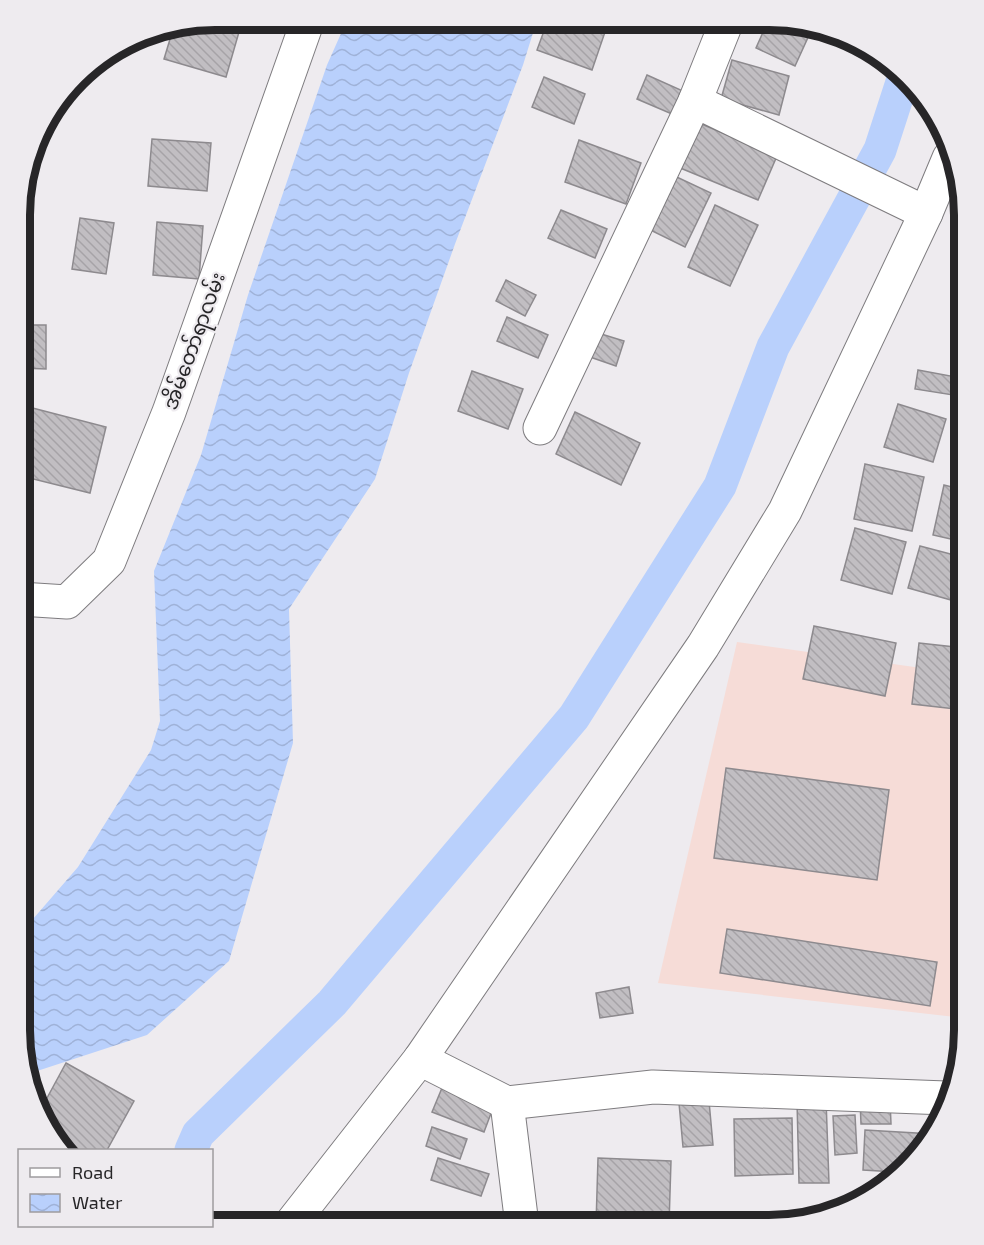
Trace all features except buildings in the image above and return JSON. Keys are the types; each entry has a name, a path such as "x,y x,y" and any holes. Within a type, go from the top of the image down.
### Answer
{"street":[{"name":"အိမ်တော်ရာလမ်း","path":"30,600 68,602 109,561 169,412 304,30"},
{"path":"540,428 695,101 723,30"},
{"path":"695,101 926,213"},
{"path":"298,1215 420,1059 703,646 785,511 926,213 947,163"},
{"path":"420,1059 507,1103 653,1087 941,1098"},
{"path":"507,1103 521,1215"}],"shaded area":[{"path":"737,642 954,673 954,1017 658,983"}],"water":[{"path":"343,30 534,30 409,373 375,479 289,609 293,743 229,961 147,1035 35,1072 30,1030 30,922 78,867 151,750 160,721 154,571 201,455 248,295 327,65"}],"waterway":[{"path":"191,1149 198,1134 332,1003 574,717 720,486 773,347 880,150 901,86"}]}
